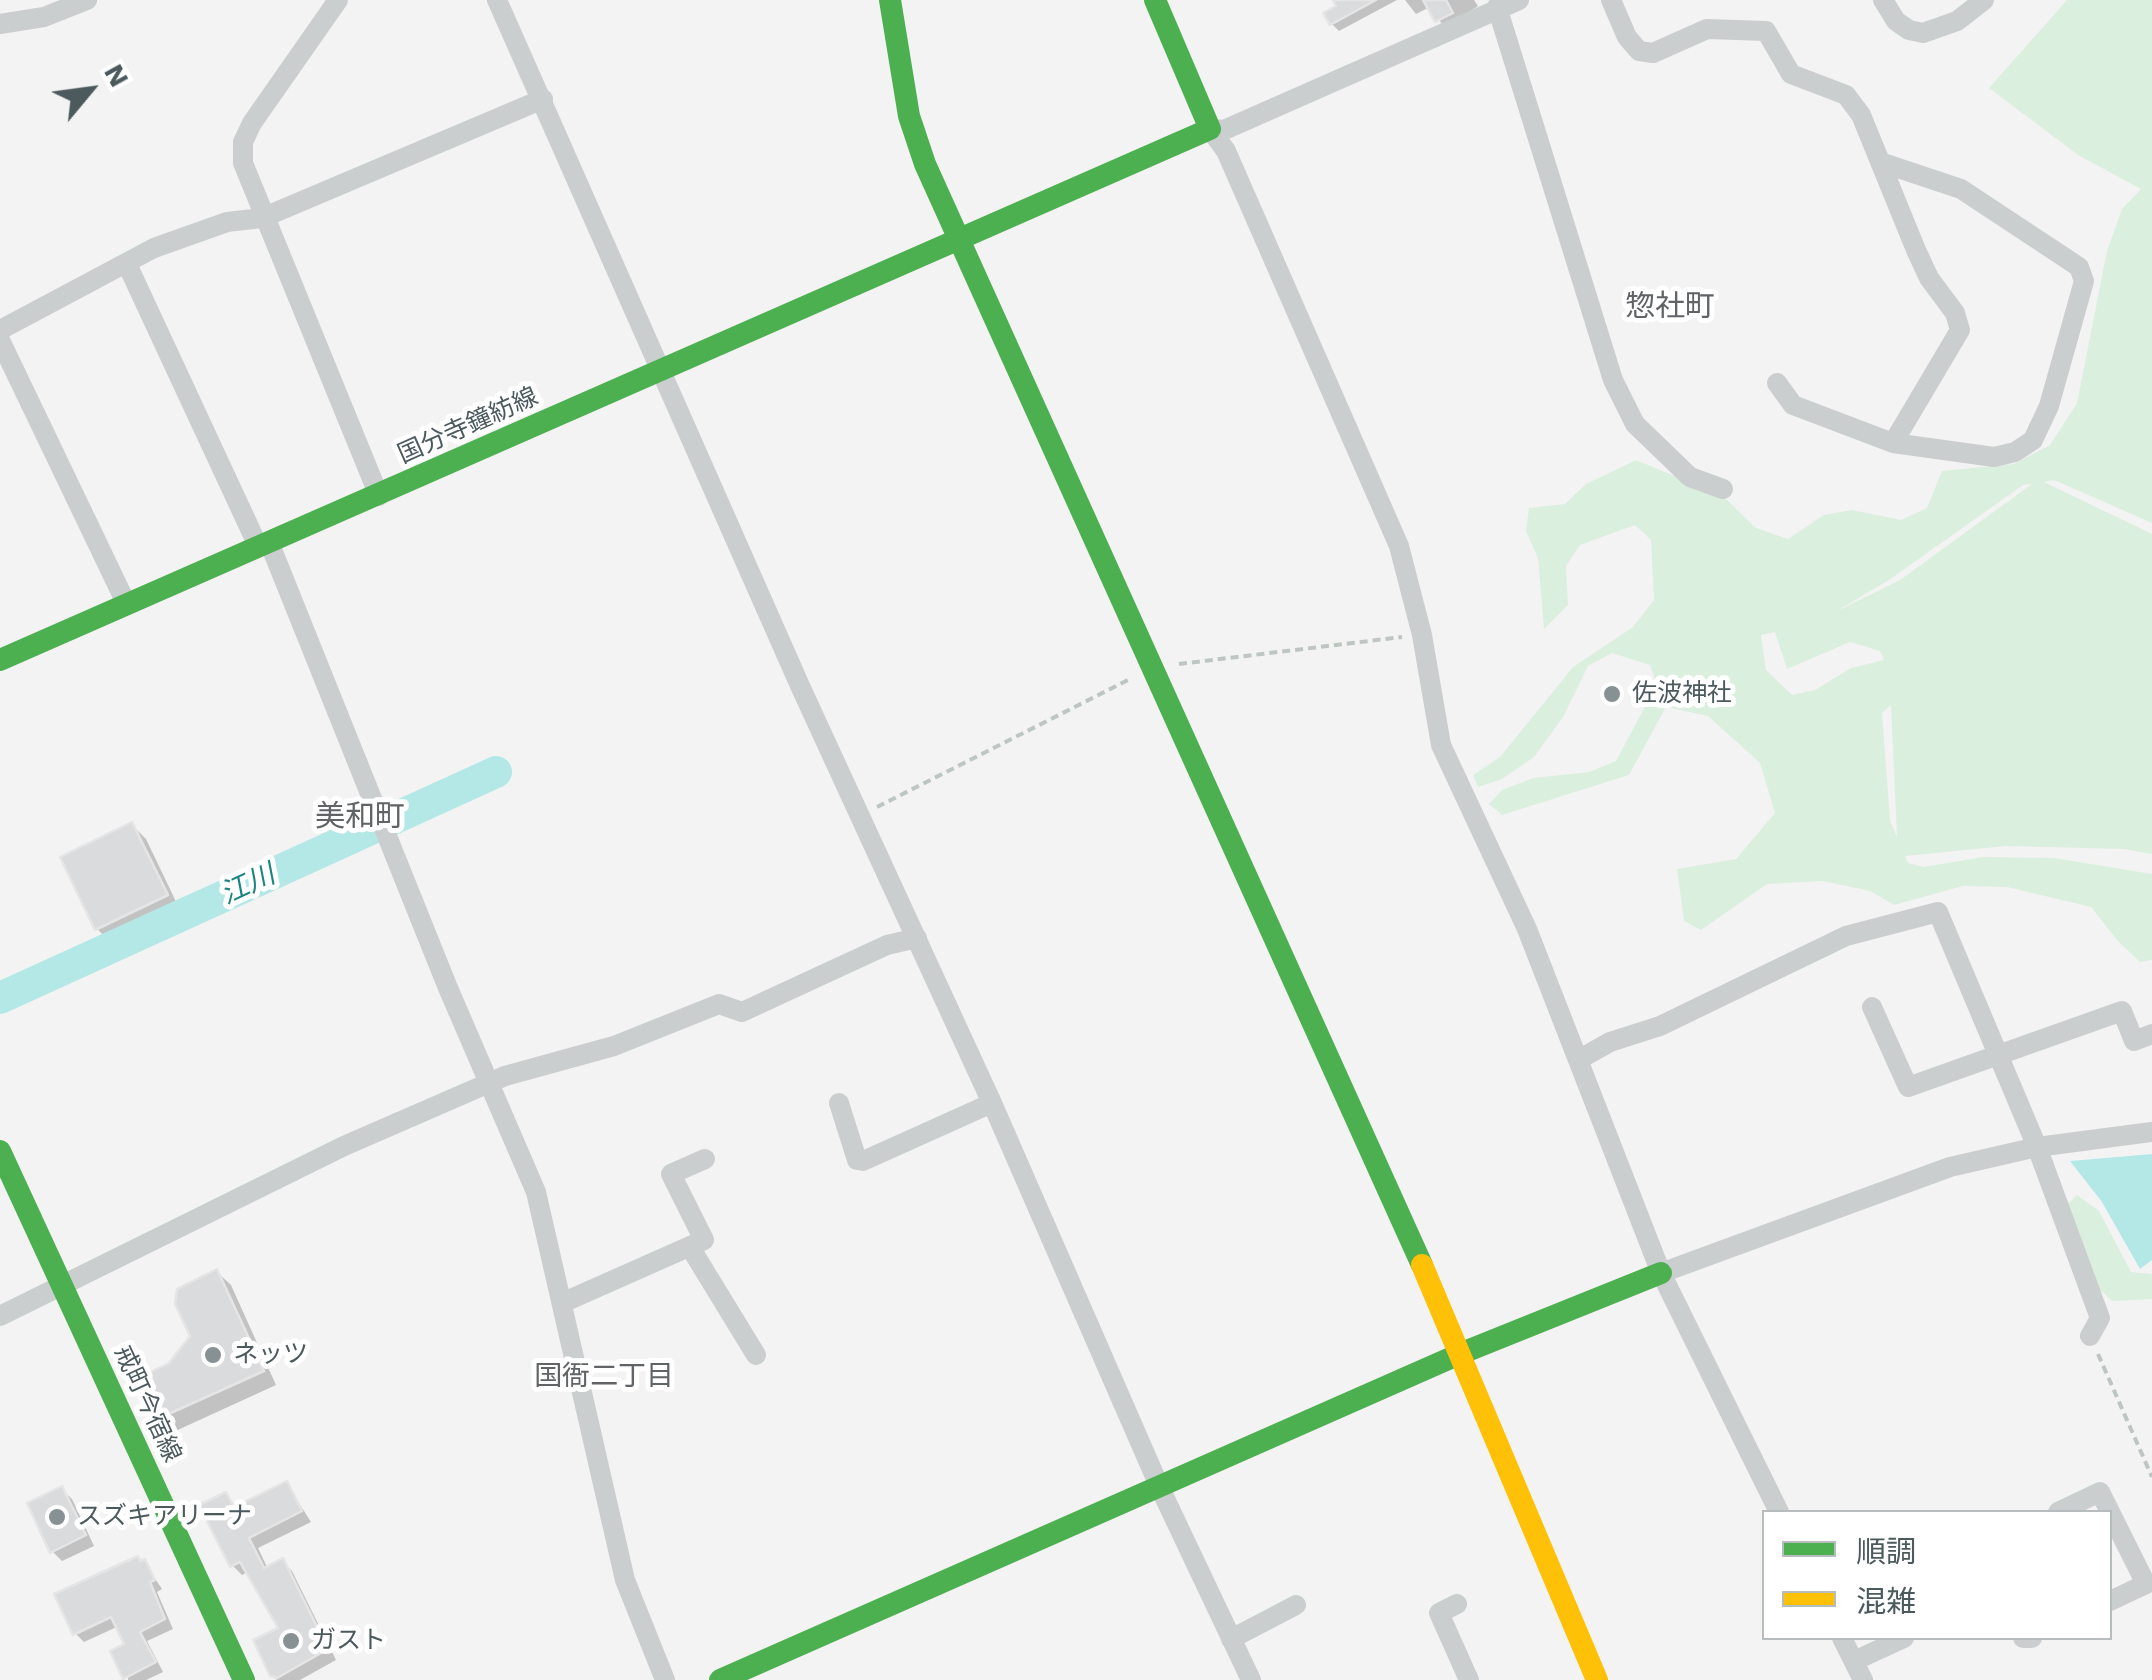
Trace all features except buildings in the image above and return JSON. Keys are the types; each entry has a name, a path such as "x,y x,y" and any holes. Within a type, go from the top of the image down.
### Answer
{"street":[{"path":"0,24 27,22 87,0"},
{"path":"338,0 243,142 243,163 262,218 379,496"},
{"path":"497,0 859,816 992,1103 1160,1488 1251,1680"},
{"path":"890,0 909,116 958,240 1462,1353 1597,1680"},
{"path":"1155,0 1210,129 1226,151 1399,546 1422,634 1441,746 1527,929 1661,1273 1778,1510"},
{"path":"1210,129 1224,130 1519,0"},
{"path":"1611,0 1627,37 1639,51 1652,53 1708,29 1766,31 1791,74 1846,95 1862,115 1916,250 1929,278 1955,313 1960,330 1893,444"},
{"path":"1883,0 1908,30 1923,32 1957,22 1984,0"},
{"path":"1497,7 1613,380 1636,424 1690,477 1724,489"},
{"path":"0,330 154,248 227,222 262,218 543,99"},
{"name":"国分寺鐘紡線","path":"0,660 1210,129"},
{"path":"1777,383 1793,405 1893,444 1994,456 2015,452 2033,440 2049,406 2084,281 2079,268 1995,208 1961,189 1884,164"},
{"path":"127,264 263,544 536,1192 625,1580 665,1680"},
{"path":"0,340 126,603"},
{"path":"1578,1060 1610,1042 1660,1026 1846,936 1938,912 1996,1058 2037,1147 2100,1318 2090,1336"},
{"path":"0,1316 344,1146 490,1083 614,1046 720,1004 742,1012 887,945 917,938"},
{"path":"1872,1007 1908,1086 1984,1058 1996,1058 2122,1010 2134,1042 2152,1034"},
{"path":"839,1103 857,1160 863,1161 992,1103"},
{"path":"720,1680 1462,1353 1661,1273 1950,1167 2037,1147 2152,1132"},
{"name":"戒町今宿線","path":"0,1151 244,1680"},
{"path":"562,1303 704,1240 670,1174 705,1159"},
{"path":"690,1246 756,1355"},
{"path":"2062,1510 2100,1492 2109,1510"},
{"path":"2112,1516 2146,1584 2112,1600"},
{"path":"1457,1604 1439,1613 1469,1680"},
{"path":"1231,1639 1296,1606"},
{"path":"1843,1640 1858,1670 1901,1640"}],"path":[{"path":"859,816 1152,668 1422,634"},
{"path":"2090,1336 2152,1477"}],"green space":[{"path":"2067,0 2152,0 2152,523 2054,480 2044,482 2152,534 2152,854 2124,849 2006,846 1905,856 1908,863 1924,867 1983,857 2054,858 2152,874 2152,960 2140,962 2091,907 2007,887 1963,886 1894,905 1870,891 1823,881 1767,884 1701,930 1684,921 1677,869 1736,859 1775,813 1760,763 1708,716 1666,707 1629,775 1502,815 1489,804 1502,790 1533,778 1589,772 1616,761 1657,684 1650,665 1612,653 1588,666 1563,717 1534,757 1502,779 1478,787 1473,775 1500,757 1573,667 1633,627 1654,600 1651,540 1635,525 1580,545 1566,566 1568,605 1544,629 1538,558 1526,531 1529,508 1565,504 1586,484 1636,460 1723,496 1756,528 1788,539 1824,515 1852,510 1901,520 1927,508 1942,471 2014,464 2050,445 2077,403 2107,251 2122,209 2141,189 2078,155 1989,88","holes":["2032,484 1900,580 1835,612 1889,580 2023,485","1775,632 1787,669 1850,642 1880,651 1884,660 1851,668 1815,690 1792,695 1766,670 1761,635","1891,705 1897,837 1890,821 1882,713"]},
{"path":"2077,1195 2099,1211 2131,1272 2152,1274 2152,1299 2112,1301 2096,1286 2067,1205"}],"water":[{"path":"2152,1154 2152,1260 2140,1269 2102,1202 2070,1161"}],"waterway":[{"name":"江川","path":"0,998 496,772"}],"traffic: fast":[{"path":"890,0 909,116 925,164 1422,1265"},
{"path":"0,660 1210,129 1155,0"},
{"path":"0,1151 244,1680"},
{"path":"720,1680 1462,1353 1661,1273"}],"traffic: slow":[{"path":"1422,1265 1597,1680"}],"place":[{"name":"佐波神社","path":"1612,694"},
{"name":"ネッツ","path":"213,1355"},
{"name":"スズキアリーナ","path":"57,1517"},
{"name":"ガスト","path":"291,1641"}],"district":[{"name":"惣社町","path":"1670,307"},
{"name":"美和町","path":"360,817"},
{"name":"国衙二丁目","path":"604,1377"}]}
